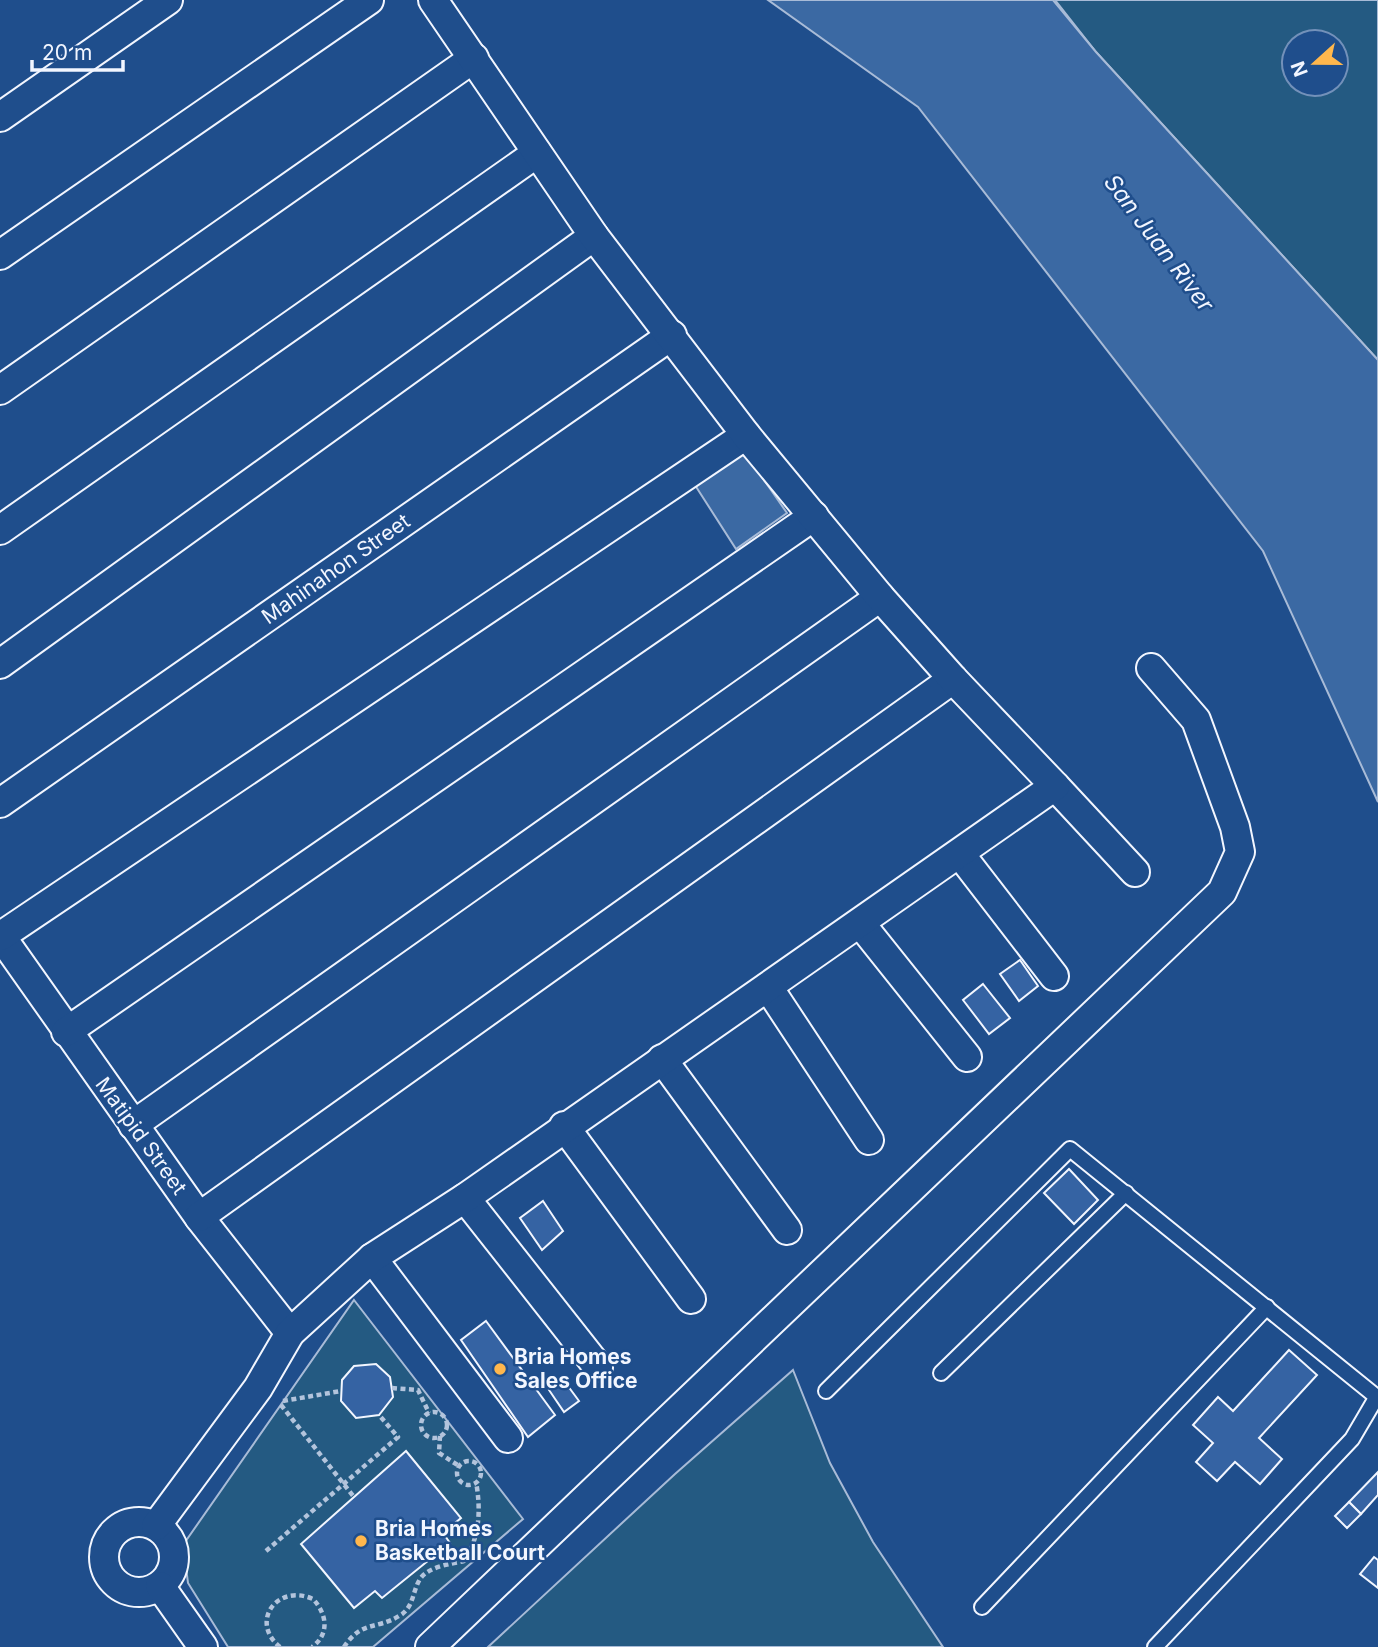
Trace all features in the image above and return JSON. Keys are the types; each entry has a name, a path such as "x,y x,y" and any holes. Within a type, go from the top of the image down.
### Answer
{"street":[{"path":"0,117 168,0"},
{"path":"0,255 369,0"},
{"path":"433,0 594,236 746,435 880,597 953,679 1135,872"},
{"path":"0,390 474,58"},
{"path":"0,530 537,153"},
{"path":"0,664 594,236"},
{"name":"Mahinahon Street","path":"0,803 672,335"},
{"path":"0,935 746,435"},
{"path":"66,1032 814,516"},
{"path":"133,1125 880,597"},
{"path":"430,1647 1222,892 1240,852 1235,827 1196,720 1151,668"},
{"path":"199,1217 953,679"},
{"path":"156,1526 258,1388 289,1333 372,1258 465,1198 564,1126 961,854 1055,786"},
{"path":"961,854 1054,976"},
{"path":"860,923 967,1057"},
{"name":"Matipid Street","path":"0,935 199,1217 289,1333"},
{"path":"768,987 869,1140"},
{"path":"662,1059 787,1230"},
{"path":"564,1126 691,1298"},
{"path":"465,1198 598,1367"},
{"path":"372,1258 508,1438"},
{"path":"144,1522 156,1526 172,1543 173,1567 160,1586 138,1592 117,1585 105,1566 107,1543 121,1526 144,1522"},
{"path":"160,1586 203,1647"}],"lane":[{"path":"826,1391 1070,1149 1377,1398 1352,1439 1155,1647"},
{"path":"941,1373 1126,1193"},
{"path":"982,1607 1267,1307"}],"path":[{"path":"392,1388 418,1390 429,1413"},
{"path":"341,1391 278,1402 354,1497"},
{"path":"440,1436 432,1438 423,1430 422,1419 429,1413 437,1413 444,1418 446,1426 440,1436 439,1453 460,1466"},
{"path":"266,1551 398,1437 379,1415"},
{"path":"344,1647 365,1626 399,1617 411,1605 421,1578 434,1569 464,1561 476,1544 479,1497 476,1482 480,1476 477,1465 470,1461 460,1466 457,1477 462,1484 476,1482"},
{"path":"281,1647 270,1635 268,1617 277,1601 294,1594 313,1599 324,1616 323,1635 312,1647"}],"shaded area":[{"path":"1055,0 1378,0 1378,360 1096,52"},
{"path":"354,1300 523,1519 373,1647 228,1647 188,1583 183,1545"},
{"path":"793,1370 830,1463 873,1542 943,1647 488,1647 675,1474"}],"water":[{"name":"San Juan River","path":"768,0 1053,0 1096,52 1378,360 1378,802 1263,551 918,107"},
{"path":"739,444 787,513 736,549 693,482"}],"building":[{"path":"1020,960 1038,986 1019,1001 1000,974"},
{"path":"983,984 1010,1018 989,1034 963,1000"},
{"path":"1069,1169 1098,1200 1074,1224 1044,1193"},
{"path":"543,1201 563,1231 542,1250 520,1218"},
{"path":"486,1321 555,1415 528,1437 461,1340"},
{"path":"1289,1350 1317,1375 1259,1438 1282,1459 1260,1484 1235,1462 1217,1481 1196,1462 1213,1443 1193,1425 1218,1397 1233,1411"},
{"path":"376,1364 390,1377 393,1397 379,1415 356,1418 341,1401 342,1380 354,1366"},
{"path":"562,1378 579,1401 564,1412 549,1390"},
{"name":"Bria Homes Basketball Court","path":"406,1451 461,1518 443,1533 450,1543 382,1598 375,1591 354,1608 301,1544"},
{"path":"1378,1472 1378,1495 1361,1514 1349,1502"},
{"path":"1349,1502 1361,1514 1347,1528 1335,1516"},
{"path":"1374,1557 1378,1560 1378,1588 1360,1574"}],"place":[{"name":"Bria Homes Sales Office","path":"500,1369"},
{"name":"Bria Homes Basketball Court","path":"361,1541"}]}
